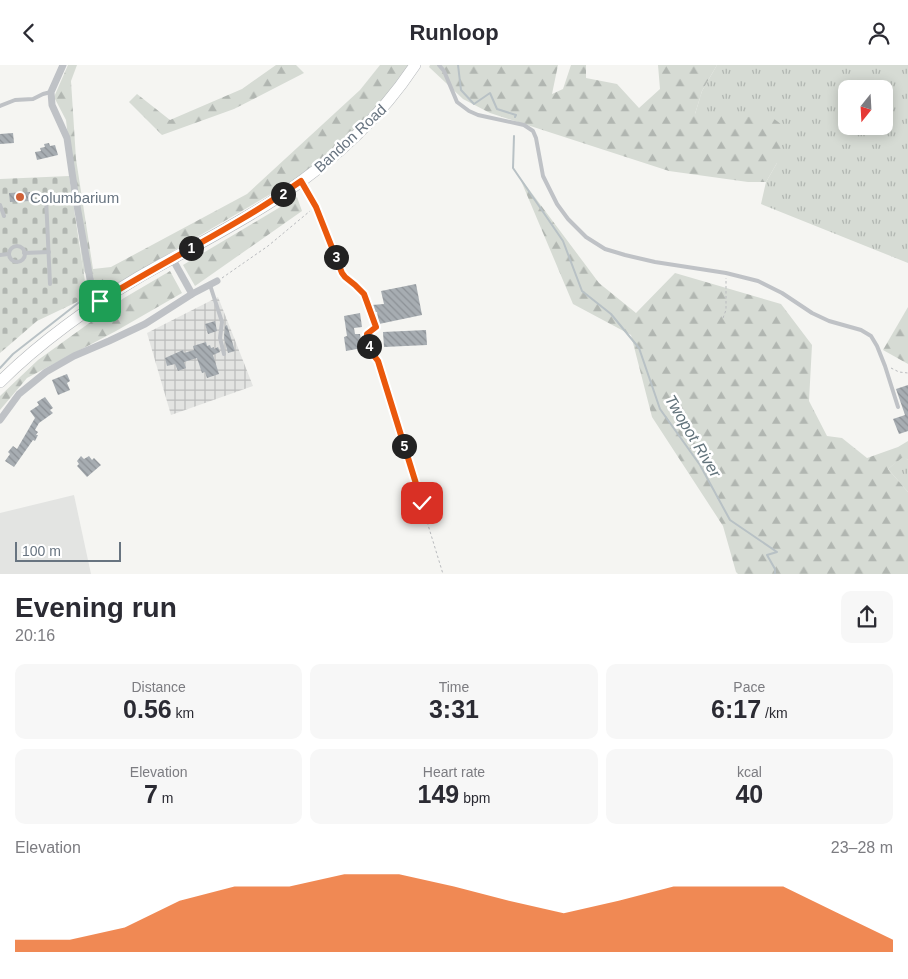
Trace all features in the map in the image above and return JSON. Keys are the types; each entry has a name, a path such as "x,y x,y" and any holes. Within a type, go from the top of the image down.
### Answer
{"main road":[{"name":"Bandon Road","path":"0,382 29,355 100,301 279,196 337,154 382,110 401,87 415,65"}],"street":[{"path":"63,65 51,92 52,105 67,138 90,279 93,290 100,301"},
{"path":"172,258 192,294"},
{"path":"0,420 19,394 46,372 74,356 145,323 192,294 214,283"}],"lane":[{"path":"440,65 457,102 469,111 478,115 524,125 533,131 543,176 568,219 586,237 605,249 625,255 655,262 726,273 758,281 828,321 861,330 871,336 877,346 886,366 898,407"},
{"path":"0,106 15,100 33,99 51,92"},
{"path":"301,181 316,207 342,273 364,294 376,327"},
{"path":"50,285 46,198 76,201"},
{"path":"0,205 4,216"},
{"path":"12,247 20,247 24,253 24,258 17,262 10,259 8,254 12,247"},
{"path":"24,253 49,252"},
{"path":"0,255 8,254"},
{"path":"214,283 222,322 220,338 224,354"}],"path":[{"path":"214,283 268,246 310,211"},
{"path":"724,318 726,310 726,273"},
{"path":"376,327 367,334 369,349 378,361 443,574"},
{"path":"886,366 899,372 908,373"}],"shaded area":[{"path":"218,297 253,386 171,415 147,333"},
{"path":"74,495 91,574 0,574 0,513"}],"green space":[{"path":"68,65 77,65 71,81 76,159 93,269 111,267 247,194 360,90 380,65 409,65 371,115 300,177 101,293 83,270 66,120 54,97"},
{"path":"276,65 296,65 304,73 234,109 162,135 129,102 137,94 170,120 242,89"},
{"path":"430,65 558,65 552,94 563,89 571,65 586,65 586,78 617,84 639,108 660,89 658,65 717,65 702,91 695,114 773,118 786,128 777,163 766,182 748,182 669,171 490,113 463,99 429,67"},
{"path":"717,65 908,65 908,263 761,204 766,182 777,163 695,114 702,91"},
{"path":"69,176 86,288 79,301 37,321 0,353 0,179"},
{"path":"519,176 599,283 636,313 675,273 781,304 812,345 809,401 827,436 842,438 867,458 898,447 908,441 908,460 903,457 888,469 908,492 908,574 738,574 736,572 723,526 652,417 631,335 573,304"},
{"path":"297,197 302,211 195,286 183,265"},
{"path":"170,271 182,293 116,331 27,378 0,410 0,396 38,360 124,298"},
{"path":"908,307 908,364 883,350"},
{"path":"903,456 908,460 908,492 888,469"}],"building":[{"path":"13,133 14,143 0,144 0,134"},
{"path":"49,143 50,146 55,145 58,155 37,160 35,152 41,151 40,148 45,147 44,144"},
{"name":"Columbarium","path":"30,192 30,201 10,202 9,193"},
{"path":"416,284 422,315 379,324 377,312 375,312 372,305 384,304 381,291"},
{"path":"360,313 362,327 354,328 355,334 360,334 362,348 346,351 344,337 347,336 344,316"},
{"path":"215,321 217,331 208,334 205,324"},
{"path":"227,325 235,351 228,353 224,338 225,326"},
{"path":"426,330 427,345 384,347 383,332"},
{"path":"206,342 207,346 210,345 211,348 218,347 220,352 213,355 219,374 207,378 205,372 202,373 197,358 184,362 186,368 178,371 175,364 167,366 165,358 183,350 184,353 194,350 193,346"},
{"path":"67,374 70,381 67,383 70,390 58,395 52,380"},
{"path":"908,385 908,431 899,434 893,419 905,415 896,389"},
{"path":"45,397 53,408 50,410 53,413 39,423 35,430 38,432 36,435 38,435 35,441 33,440 14,467 5,461 10,454 8,452 13,446 17,449 35,418 30,411 39,405 37,402"},
{"path":"81,456 84,459 89,456 92,460 94,458 101,465 87,477 77,466 79,464 77,461"}],"waterway":[{"name":"Twopot River","path":"458,65 461,90 474,104 490,93 497,109 516,115 515,117"},
{"name":"Twopot River","path":"514,136 513,168 563,241 582,291 611,314 639,348 660,409 700,465 730,520 777,552 767,555 775,569 775,574"},
{"path":"0,368 13,354 82,300"}],"place":[{"name":"Columbarium","path":"20,197"}],"route":[{"path":"100,301 138,277 230,226 301,181 316,207 342,273 364,294 376,327 367,334 369,349 378,361 422,503"}]}
